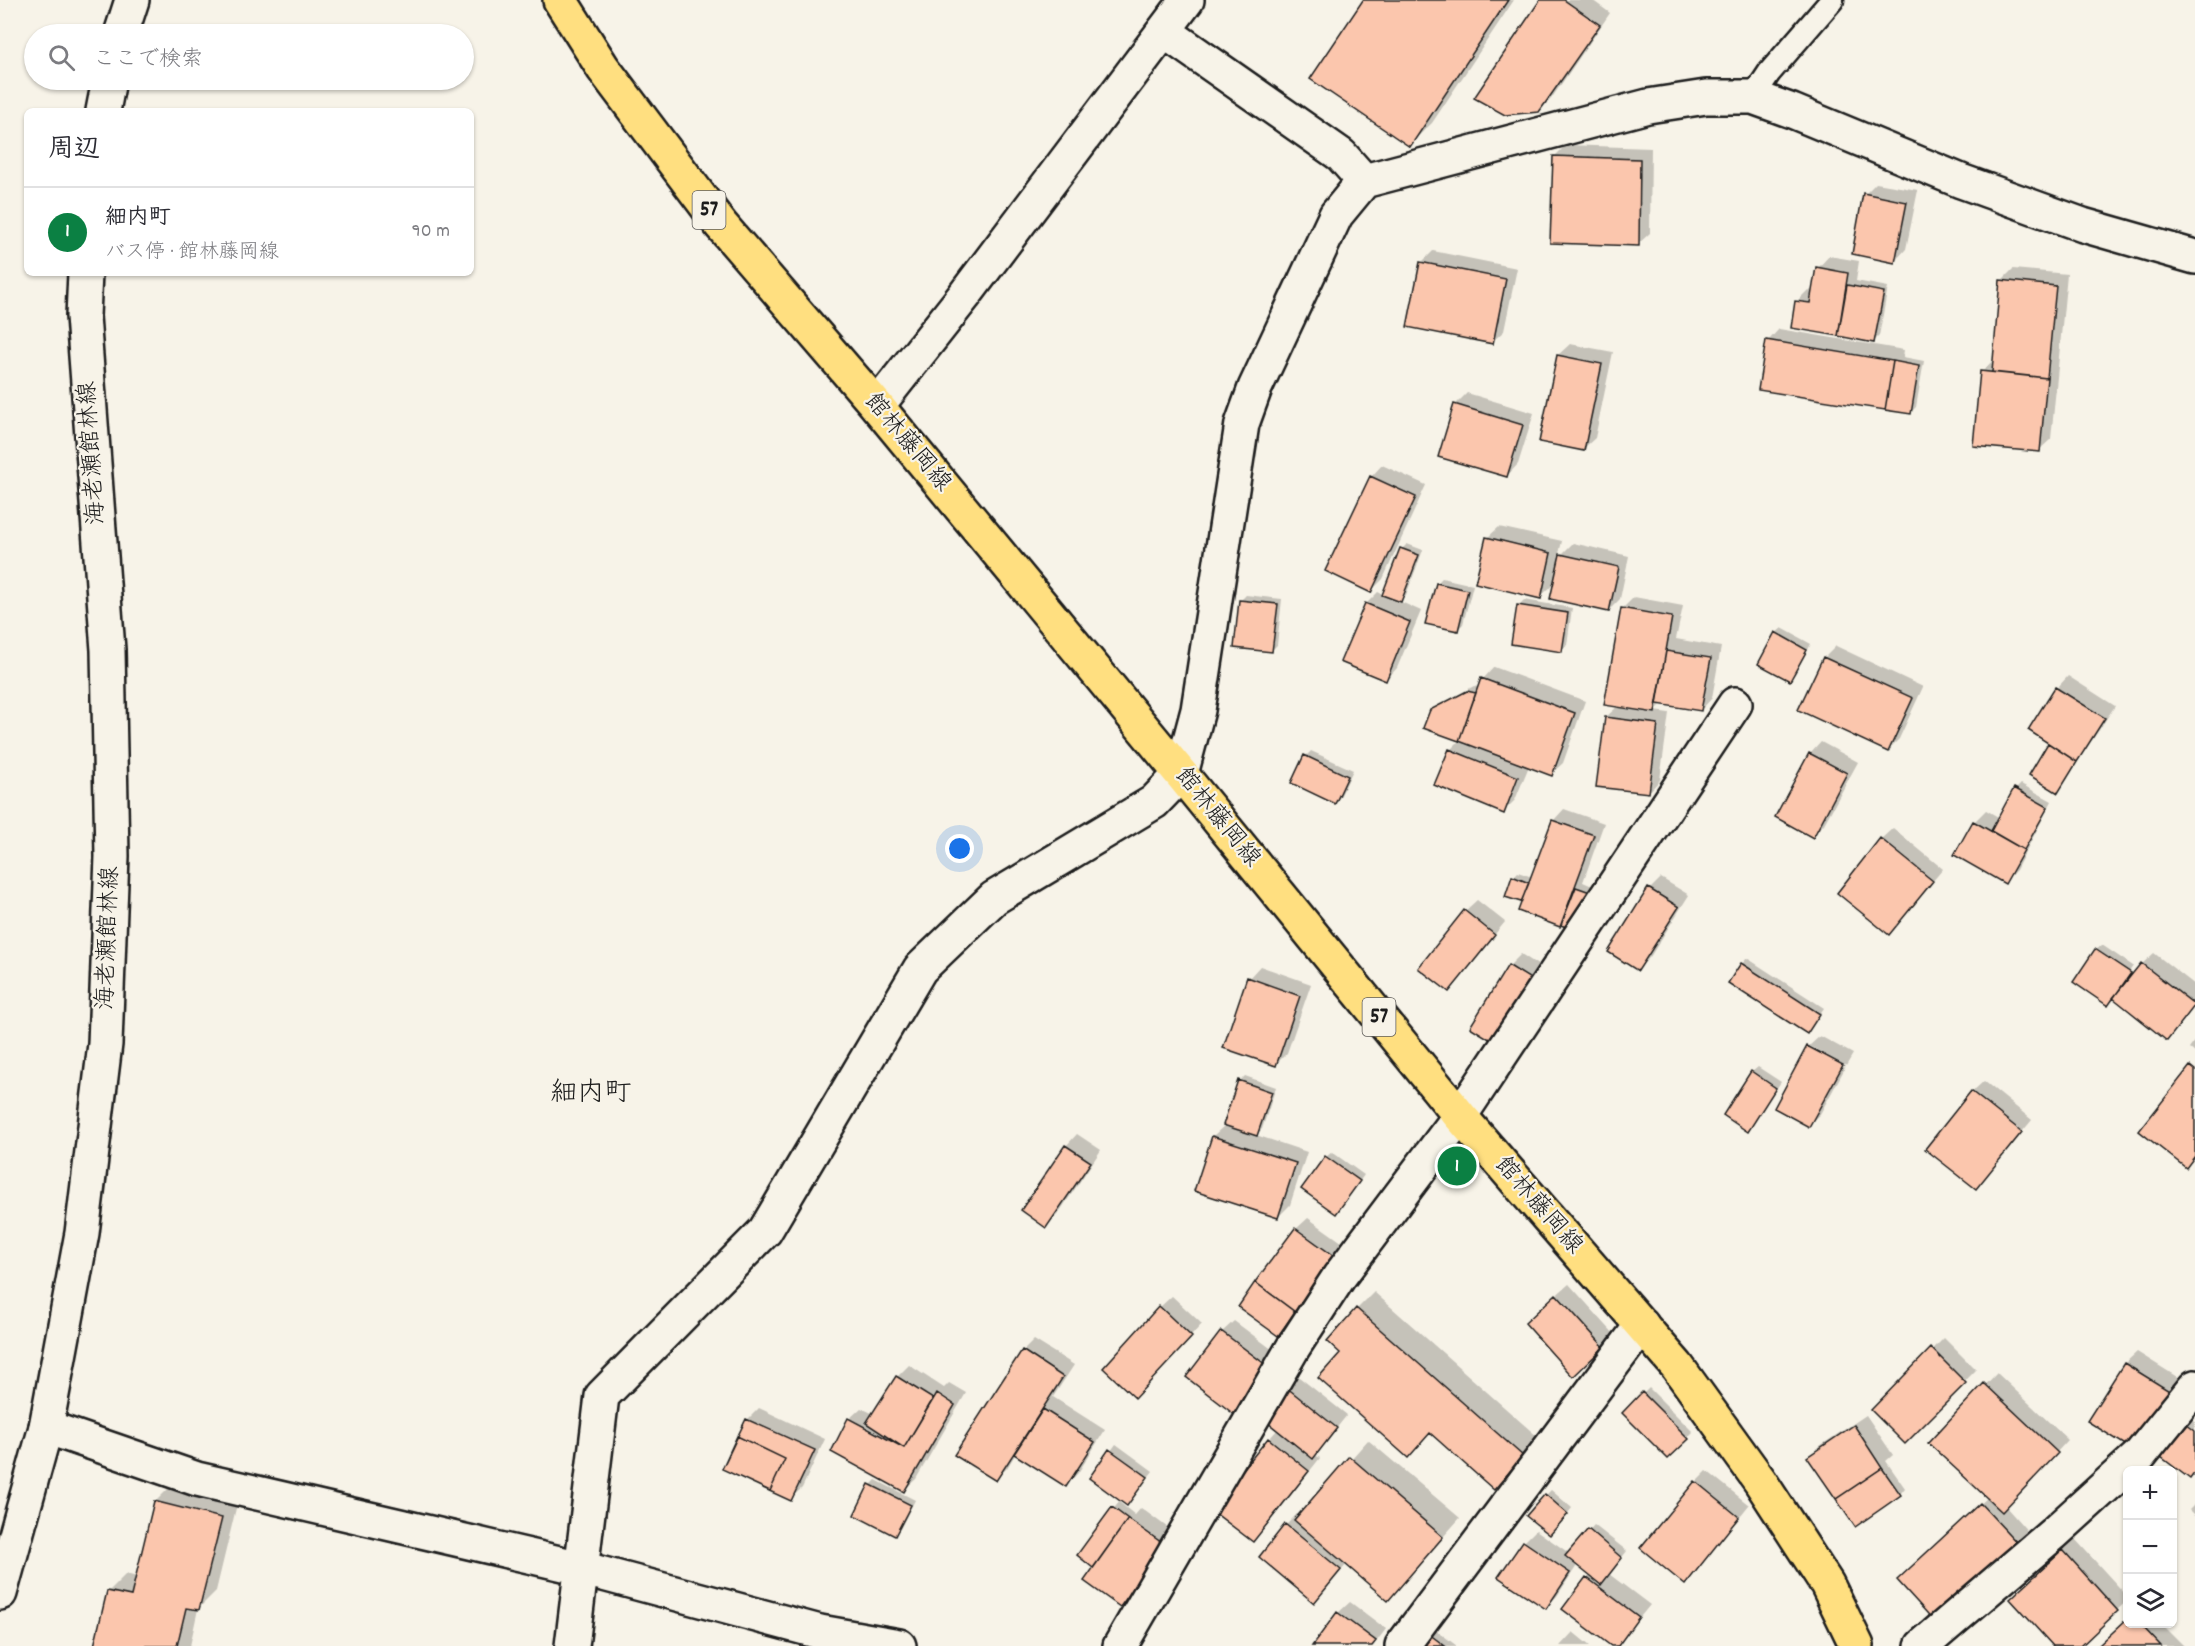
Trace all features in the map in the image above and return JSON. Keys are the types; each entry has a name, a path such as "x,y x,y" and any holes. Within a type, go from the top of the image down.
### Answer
{"main road":[{"name":"館林藤岡線","path":"560,0 603,68 721,225 877,406 1182,774 1460,1116 1677,1365 1760,1481 1827,1584 1857,1646"}],"street":[{"path":"124,24 132,0"},
{"path":"877,406 964,296 1187,0"},
{"path":"1164,31 1341,155 1364,181"},
{"path":"104,108 107,90"},
{"path":"573,1646 603,1396 765,1232 920,969 994,898 1154,802 1182,774 1198,710 1242,424 1255,388 1335,215 1364,181 1648,106 1706,97 1753,97 1961,181 2084,225 2195,257"},
{"name":"海老瀬館林線","path":"0,1593 46,1428 82,1233 105,1044 112,856 108,650 83,316 85,276"},
{"path":"1120,1646 1301,1336 1339,1277 1460,1116 1735,704"},
{"path":"1402,1646 1642,1325"},
{"path":"1922,1646 2053,1534 2140,1455 2195,1388"},
{"path":"46,1428 197,1479 581,1568 820,1632 899,1646"}],"lane":[{"path":"1753,97 1768,73 1832,0"}],"building":[{"path":"1363,0 1508,0 1410,147 1310,79"},
{"path":"1540,0 1564,0 1600,25 1539,112 1505,115 1474,98"},
{"path":"1553,156 1640,159 1639,246 1550,243"},
{"path":"1863,193 1907,202 1895,263 1852,254"},
{"path":"1420,262 1506,279 1493,344 1407,327"},
{"path":"1816,267 1848,273 1838,336 1791,328 1795,301 1810,303"},
{"path":"2000,280 2056,286 2047,378 1992,372"},
{"path":"1847,285 1884,292 1874,343 1838,336"},
{"path":"1766,340 1893,361 1885,410 1758,390"},
{"path":"1557,355 1602,364 1584,451 1539,442"},
{"path":"1893,361 1919,366 1911,414 1885,410"},
{"path":"1980,371 2047,378 2040,452 1973,446"},
{"path":"1454,404 1523,425 1507,477 1438,457"},
{"path":"1370,476 1416,497 1371,593 1325,571"},
{"path":"1486,537 1551,553 1541,599 1475,583"},
{"path":"1400,548 1419,555 1401,602 1382,595"},
{"path":"1560,554 1619,567 1609,612 1550,599"},
{"path":"1436,583 1468,590 1458,631 1425,624"},
{"path":"1239,600 1278,604 1272,652 1234,648"},
{"path":"1365,603 1410,622 1386,681 1340,662"},
{"path":"1517,605 1568,613 1562,652 1511,644"},
{"path":"1621,608 1672,617 1655,713 1604,705"},
{"path":"1775,632 1807,650 1790,681 1758,664"},
{"path":"1666,651 1711,658 1701,711 1657,704"},
{"path":"1823,657 1913,698 1888,752 1798,710"},
{"path":"1481,678 1575,713 1552,776 1459,741"},
{"path":"2055,687 2105,718 2077,762 2028,730"},
{"path":"1467,691 1476,693 1459,741 1423,728 1430,710"},
{"path":"1605,717 1658,724 1649,793 1596,787"},
{"path":"2048,743 2077,762 2058,793 2029,775"},
{"path":"1449,749 1518,777 1504,814 1434,785"},
{"path":"1809,753 1847,773 1813,838 1775,817"},
{"path":"1304,755 1348,776 1335,804 1291,783"},
{"path":"2014,788 2048,807 2024,850 1991,831"},
{"path":"1552,820 1594,835 1560,927 1518,911"},
{"path":"1973,821 2024,850 2005,884 1954,855"},
{"path":"1880,838 1933,881 1889,935 1837,893"},
{"path":"1512,876 1529,883 1521,902 1505,897"},
{"path":"1576,887 1593,893 1578,932 1561,925"},
{"path":"1648,888 1679,907 1638,971 1608,952"},
{"path":"1464,910 1495,935 1449,992 1418,968"},
{"path":"2095,949 2131,973 2108,1006 2073,982"},
{"path":"1741,963 1820,1014 1807,1034 1728,983"},
{"path":"2141,963 2195,1005 2167,1041 2113,998"},
{"path":"1508,965 1537,983 1499,1045 1470,1027"},
{"path":"1247,977 1300,996 1276,1066 1223,1048"},
{"path":"1807,1046 1843,1065 1809,1127 1774,1108"},
{"path":"2190,1066 2195,1070 2195,1156 2186,1168 2139,1131"},
{"path":"1751,1071 1776,1088 1748,1132 1723,1115"},
{"path":"1238,1080 1272,1092 1257,1136 1223,1125"},
{"path":"1971,1091 2022,1132 1976,1189 1925,1149"},
{"path":"1212,1136 1296,1163 1278,1218 1194,1191"},
{"path":"1065,1145 1091,1162 1046,1228 1021,1210"},
{"path":"1325,1156 1360,1181 1336,1214 1301,1189"},
{"path":"1295,1228 1335,1257 1295,1312 1255,1282"},
{"path":"1255,1282 1295,1312 1278,1336 1238,1307"},
{"path":"1556,1294 1604,1347 1573,1377 1525,1323"},
{"path":"1159,1306 1192,1337 1135,1398 1103,1368"},
{"path":"1356,1308 1523,1456 1494,1490 1430,1433 1408,1458 1318,1378 1340,1353 1327,1341"},
{"path":"1221,1331 1270,1368 1235,1415 1186,1377"},
{"path":"1931,1348 1966,1383 1905,1444 1871,1410"},
{"path":"1022,1350 1063,1377 996,1481 954,1455"},
{"path":"2124,1363 2171,1392 2135,1451 2087,1421"},
{"path":"896,1376 933,1399 904,1448 866,1423"},
{"path":"1984,1383 2058,1453 2002,1512 1928,1443"},
{"path":"1286,1387 1337,1428 1313,1459 1262,1418"},
{"path":"1642,1392 1689,1439 1668,1459 1622,1413"},
{"path":"937,1393 955,1405 904,1492 831,1452 848,1418 904,1448"},
{"path":"1043,1409 1095,1442 1066,1487 1014,1454"},
{"path":"746,1419 815,1450 791,1501 722,1469"},
{"path":"2186,1424 2195,1431 2195,1472 2190,1479 2177,1469 2177,1466 2173,1466 2161,1457"},
{"path":"1854,1425 1882,1468 1836,1499 1807,1457"},
{"path":"737,1436 785,1459 770,1491 722,1469"},
{"path":"1268,1438 1309,1471 1253,1542 1211,1510"},
{"path":"1109,1449 1148,1477 1127,1506 1089,1478"},
{"path":"1349,1456 1443,1537 1388,1601 1294,1520"},
{"path":"1882,1468 1901,1495 1855,1527 1836,1499"},
{"path":"1695,1481 1739,1517 1685,1585 1640,1548"},
{"path":"869,1484 911,1505 895,1536 854,1515"},
{"path":"1545,1494 1568,1514 1550,1535 1526,1516"},
{"path":"154,1501 222,1518 199,1610 186,1608 177,1646 94,1646 107,1591 131,1596"},
{"path":"1980,1503 2021,1547 1937,1624 1897,1580"},
{"path":"1112,1507 1128,1519 1093,1568 1077,1555"},
{"path":"1128,1519 1165,1545 1120,1607 1084,1581"},
{"path":"1285,1524 1341,1570 1314,1603 1259,1557"},
{"path":"1588,1529 1622,1558 1601,1585 1565,1556"},
{"path":"1523,1541 1570,1573 1546,1609 1498,1577"},
{"path":"2063,1550 2118,1611 2081,1646 2053,1646 2010,1599"},
{"path":"1586,1577 1639,1617 1618,1646 1611,1646 1562,1609"},
{"path":"1337,1612 1376,1641 1372,1646 1312,1646"},
{"path":"2123,1623 2123,1628 2144,1628 2161,1646 2098,1646"},
{"path":"1425,1631 1445,1646 1414,1646"}],"place":[{"name":"細内町","path":"1457,1166"}],"district":[{"name":"細内町","path":"591,1094"}]}
